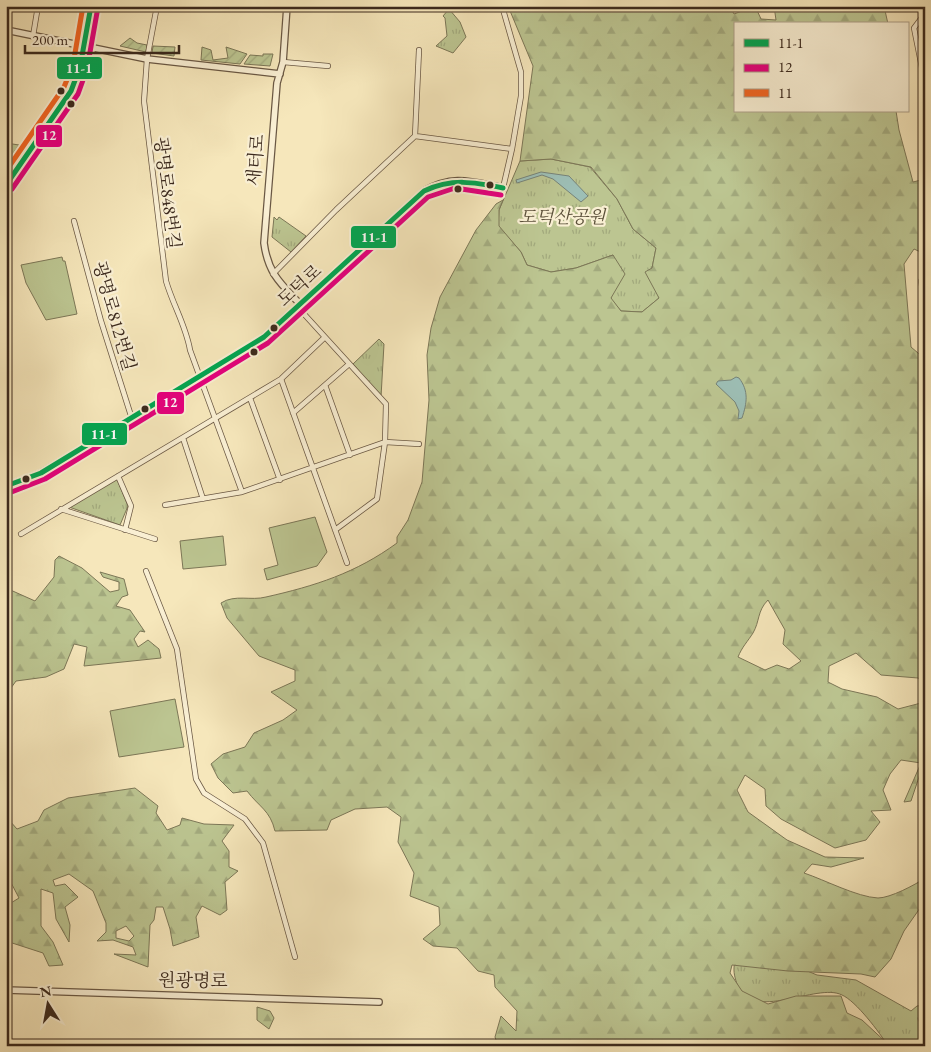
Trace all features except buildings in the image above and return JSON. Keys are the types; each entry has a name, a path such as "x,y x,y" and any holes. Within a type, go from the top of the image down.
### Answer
{"main road":[{"path":"6,185 66,101 76,79 85,45 91,6"}],"street":[{"path":"33,36 38,6"},
{"name":"광명로848번길","path":"157,6 147,59 145,118 163,261 171,297 188,336 190,350 242,492"},
{"name":"새터로","path":"287,6 283,62 277,83 263,232 265,256 273,275 300,304"},
{"path":"502,6 521,72 521,96 503,188"},
{"path":"923,119 923,73 914,28 924,17 925,6"},
{"path":"6,30 147,59 280,74"},
{"path":"273,275 336,210 415,136 419,50"},
{"path":"283,62 328,66"},
{"path":"415,136 512,149"},
{"name":"도덕로","path":"6,486 41,473 201,378 264,337 424,191 437,184 453,180 468,180 503,188"},
{"name":"광명로812번길","path":"74,221 101,321 132,419"},
{"path":"920,281 925,302"},
{"path":"300,304 304,314 324,338 386,404 385,442 377,498 335,530"},
{"path":"21,534 281,380 324,338"},
{"path":"293,413 348,365"},
{"path":"281,380 347,563"},
{"path":"325,386 350,455"},
{"path":"250,398 280,480"},
{"path":"183,438 203,499"},
{"path":"165,505 242,492 385,442 419,444"},
{"path":"118,476 131,506 125,530"},
{"path":"61,509 155,539"},
{"path":"146,571 176,649 196,779 204,793 245,819 263,843 295,957"},
{"name":"원광명로","path":"6,990 379,1002"}],"green space":[{"path":"508,6 730,6 734,14 755,6 761,19 776,20 774,6 884,6 888,22 734,22 734,112 896,112 913,182 925,179 925,254 914,249 904,264 911,347 925,359 925,682 918,678 881,675 856,653 829,666 828,682 842,689 877,697 898,709 921,703 925,705 925,767 920,774 911,801 904,802 921,763 901,760 890,774 883,790 891,810 871,811 880,822 866,840 835,848 781,819 766,806 765,789 745,775 737,790 748,812 787,840 825,857 864,858 831,867 812,864 804,873 851,891 878,898 896,894 925,878 925,901 904,931 891,959 875,977 861,974 788,971 732,965 730,973 742,991 768,1004 796,996 841,996 847,1013 862,1020 890,1046 498,1046 495,1037 501,1016 516,1031 517,1011 495,987 494,975 478,971 457,948 433,946 423,939 440,925 439,907 410,896 414,873 398,842 401,817 387,807 355,809 331,820 327,830 275,831 267,813 247,791 233,793 218,778 211,764 223,754 245,747 254,733 283,720 297,710 271,692 295,681 295,670 259,656 227,618 221,603 237,598 266,597 318,583 366,563 397,543 397,537 408,520 422,482 429,400 427,355 431,328 440,297 476,230 496,204 503,200 499,210 499,226 521,252 527,265 551,272 576,268 613,255 625,274 611,298 621,311 642,312 659,298 645,272 652,268 656,248 633,229 617,199 591,167 551,159 520,161 533,66","holes":["768,600 785,630 783,644 801,661 789,669 777,665 765,670 738,657 753,633 760,612"]},
{"path":"449,9 460,22 466,37 453,53 436,46 447,36 445,18 443,16"},
{"path":"130,38 137,43 147,45 146,52 120,46"},
{"path":"153,46 175,47 174,56 152,53"},
{"path":"202,47 211,50 213,60 228,58 226,47 247,54 240,64 201,60"},
{"path":"263,54 273,54 270,66 244,64 250,55 263,56"},
{"path":"6,143 19,145 6,163"},
{"name":"도덕산공원","path":"551,159 590,167 617,199 633,229 656,248 652,268 659,298 642,312 621,311 611,299 613,255 576,268 551,272 527,265 521,252 498,226 499,210 520,161"},
{"path":"274,217 277,220 279,217 306,236 291,252 272,237"},
{"path":"62,257 63,261 65,261 77,314 46,320 26,283 21,265"},
{"path":"379,339 384,344 381,397 353,364"},
{"path":"117,479 128,506 120,525 69,507"},
{"path":"315,517 327,552 317,566 267,580 264,569 278,565 269,528"},
{"path":"223,536 226,565 183,569 180,541"},
{"path":"59,556 82,568 110,592 119,590 119,582 103,577 100,572 124,579 128,595 122,597 116,606 130,610 145,632 140,631 134,639 138,647 148,640 159,649 161,658 84,666 87,647 74,644 64,669 46,677 16,681 6,695 6,613 9,612 11,602 6,601 6,588 35,601 54,577 55,560"},
{"path":"175,699 184,747 119,757 110,711"},
{"path":"135,788 158,806 156,813 167,830 180,825 182,818 204,824 234,825 222,841 229,851 229,867 238,871 225,882 227,910 220,915 202,906 196,917 199,937 173,946 163,907 156,907 154,920 150,925 148,967 114,954 136,955 133,947 113,940 97,941 106,932 106,923 93,891 69,874 53,880 55,886 65,884 78,897 65,907 70,925 69,942 56,919 53,893 41,889 41,926 53,942 63,965 49,966 43,953 6,941 6,906 19,898 6,873 6,819 17,829 38,821 44,810 68,798","holes":["126,926 134,936 129,941 116,938 116,931"]},
{"path":"735,961 793,965 817,975 856,980 911,1011 917,1006 925,1005 925,1046 888,1046 861,1010 848,998 831,992 770,1002 756,1001 745,995 737,984 734,972"},
{"path":"257,1007 270,1011 274,1018 269,1029 257,1020"}],"water":[{"path":"541,172 569,176 588,196 581,202 553,179 542,175 517,183 516,180"},
{"path":"736,377 739,378 746,392 742,418 738,419 739,411 735,402 716,384 718,381 731,380"}],"tunnel":[{"path":"921,281 923,119"}],"transit line":[{"name":"11","path":"6,171 64,87 73,65 83,6"},
{"name":"11-1","path":"6,185 71,91 80,67 91,6"},
{"name":"12","path":"12,189 78,94 87,69 98,7"},
{"name":"11-1","path":"6,486 41,473 264,337 424,191 444,184 463,182 503,188"},
{"name":"12","path":"9,493 45,479 268,343 428,197 455,188 501,195"}]}
